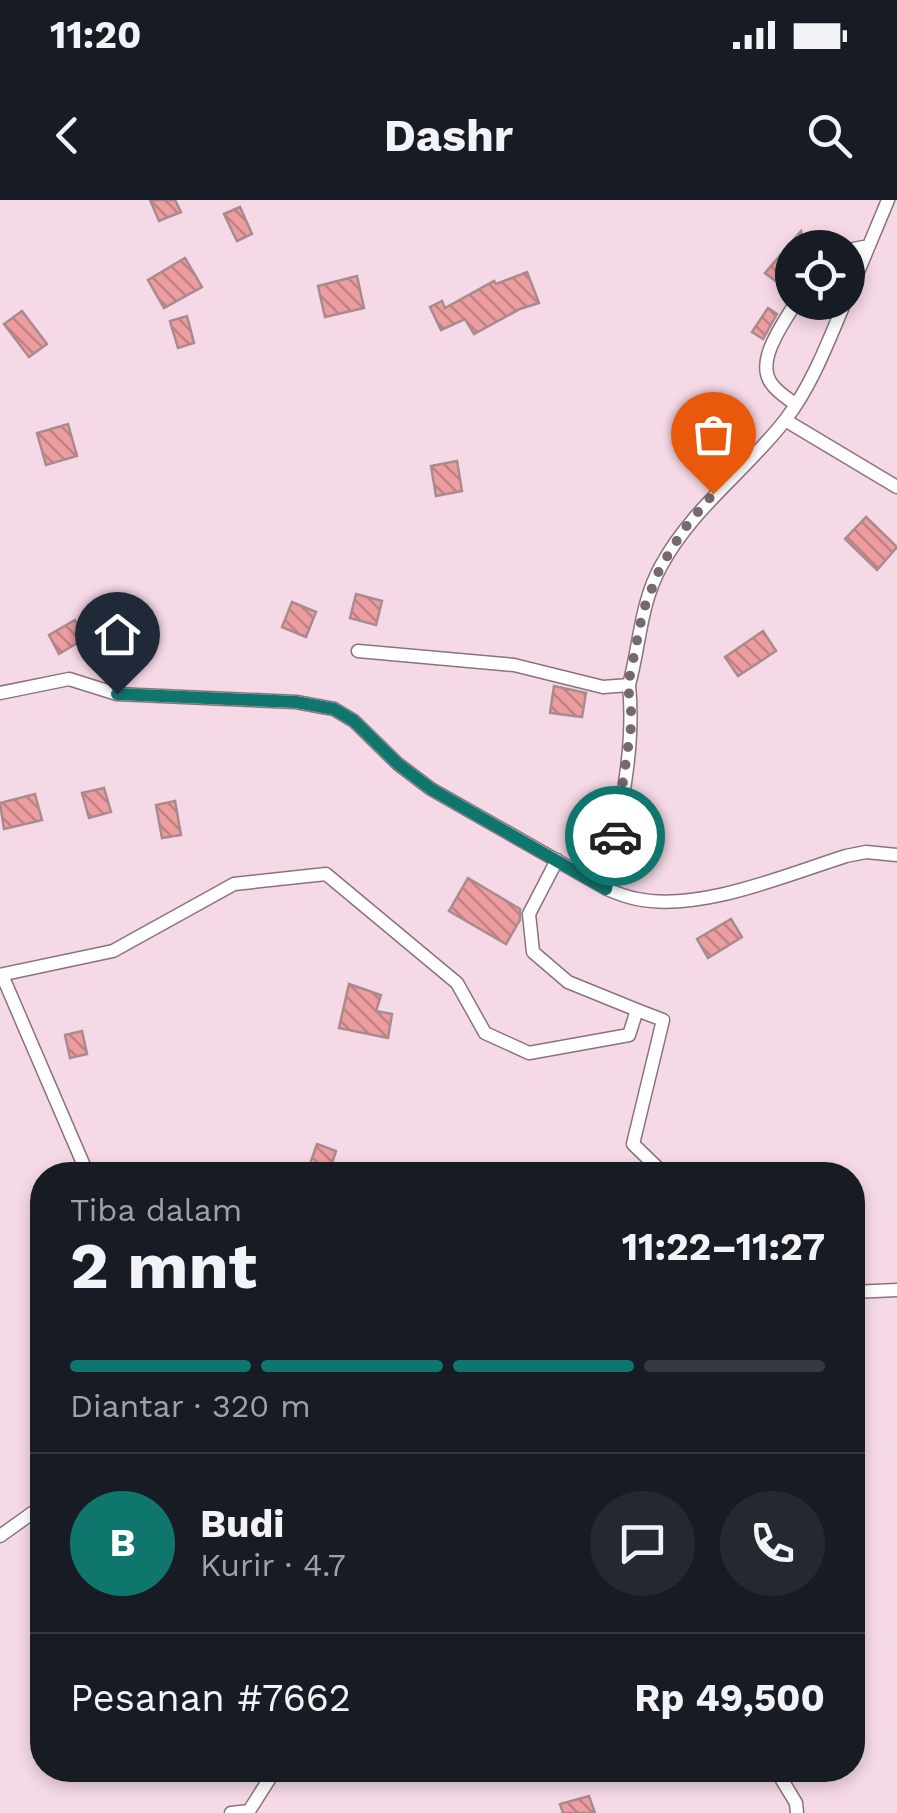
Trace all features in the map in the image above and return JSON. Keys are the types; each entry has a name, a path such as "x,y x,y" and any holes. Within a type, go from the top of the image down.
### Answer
{"street":[{"path":"865,253 888,200"},
{"path":"786,320 766,368 775,388 796,404"},
{"path":"606,889 629,752 632,720 628,685 643,611 660,568 684,529 713,494 785,420 806,389 837,320"},
{"path":"785,420 897,488"},
{"path":"358,651 514,665 602,688 628,685"},
{"path":"0,694 68,679 117,694 296,702 334,709 354,721 398,764 431,789 606,889 638,900 676,901 866,852 897,855"},
{"path":"557,860 530,914 533,952 568,982 663,1020 634,1144 652,1162"},
{"path":"82,1162 1,975 113,951 234,884 326,874 458,983 485,1033 529,1053 629,1035 637,1010"},
{"path":"865,1291 897,1290"},
{"path":"0,1536 30,1515"},
{"path":"231,1813 249,1811 267,1782"},
{"path":"783,1782 796,1803 797,1813"}],"building":[{"path":"150,200 175,200 181,212 159,221"},
{"path":"240,207 252,234 237,241 224,214"},
{"path":"185,258 202,287 164,308 148,280"},
{"path":"775,261 775,281 765,273"},
{"path":"527,272 539,303 474,334 465,319 441,330 430,307 442,301 445,308 494,281 496,284"},
{"path":"357,276 364,308 325,317 318,286"},
{"path":"768,308 775,313 763,339 752,332"},
{"path":"22,311 47,344 29,357 4,324"},
{"path":"187,316 194,343 178,348 170,321"},
{"path":"68,424 77,456 46,465 37,433"},
{"path":"457,461 462,491 436,496 431,466"},
{"path":"866,517 897,547 877,570 845,539"},
{"path":"356,594 382,601 376,625 350,618"},
{"path":"292,602 316,612 306,637 282,627"},
{"path":"75,620 84,639 59,654 49,635"},
{"path":"763,631 776,651 738,676 725,657"},
{"path":"554,686 586,693 582,717 550,713"},
{"path":"104,788 111,812 89,818 82,793"},
{"path":"35,794 42,820 4,829 0,803"},
{"path":"175,801 181,835 162,838 156,805"},
{"path":"468,878 520,909 520,920 506,944 449,911"},
{"path":"731,919 742,937 708,958 697,939"},
{"path":"349,984 381,995 376,1011 392,1014 388,1038 339,1028"},
{"path":"82,1031 87,1054 70,1058 65,1035"},
{"path":"317,1144 336,1151 332,1162 311,1162"},
{"path":"589,1796 595,1813 563,1813 560,1804"}],"way so far":[{"path":"615,836 632,720 628,685 643,611 660,568 684,529 713,494"}],"route":[{"path":"117,694 296,702 334,709 354,721 398,764 431,789 606,889 615,836"}]}
